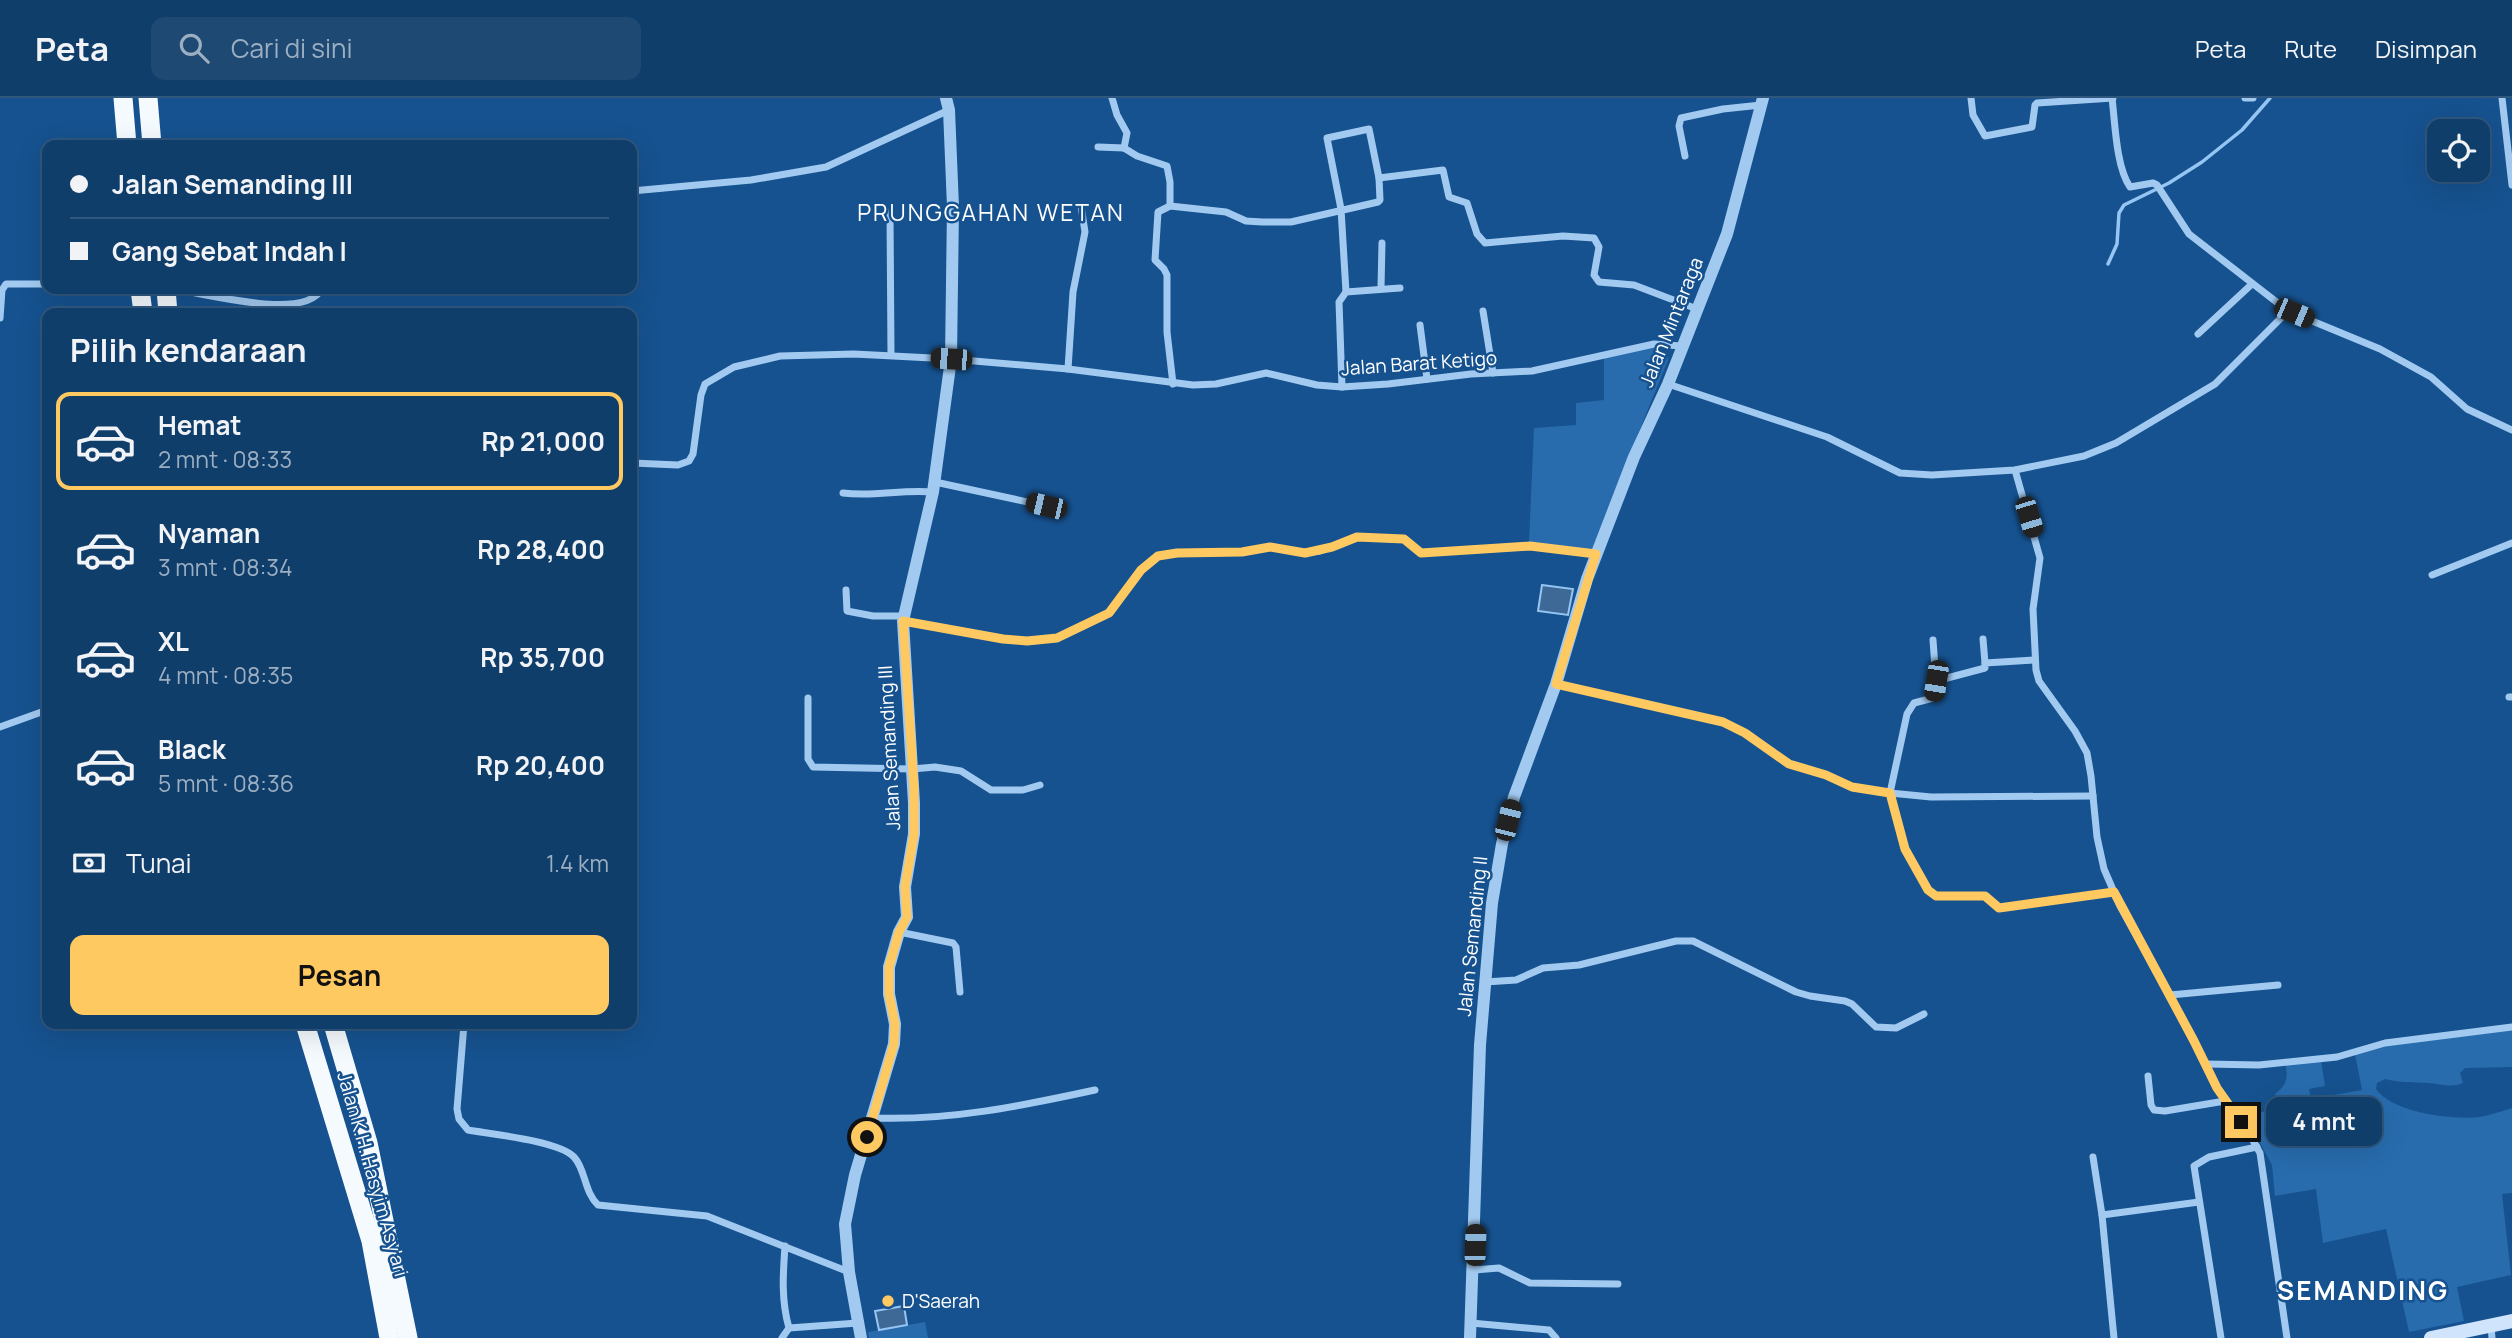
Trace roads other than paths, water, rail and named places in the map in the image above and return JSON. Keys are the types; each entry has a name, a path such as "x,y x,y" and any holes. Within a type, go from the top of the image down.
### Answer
{"highway":[{"path":"123,98 127,140"},
{"path":"138,98 142,140"},
{"path":"148,98 152,140"},
{"name":"Jalan K.H. Hasyim Asy'ari","path":"307,1029 371,1241 389,1338"},
{"name":"Jalan K.H. Hasyim Asy'ari","path":"335,1029 368,1143 408,1338"}],"main road":[{"path":"2431,1338 2492,1332 2512,1321"}],"street":[{"path":"1112,98 1117,115 1126,129 1124,148"},
{"path":"1971,98 1973,115 1985,136 2032,127 2037,103 2113,98 2117,137 2128,184 2134,188 2153,183 2157,185 2189,234 2288,312 2380,349 2431,377 2467,409 2512,430"},
{"path":"2245,98 2253,98"},
{"path":"2502,98 2512,185"},
{"path":"637,191 751,180 826,167 948,101"},
{"name":"Jalan Semanding III","path":"861,1338 849,1272 845,1224 849,1199 894,1044 895,1024 889,994 889,967 899,932 907,917 905,887 914,834 904,619 934,487 951,359 953,207 948,101"},
{"path":"1685,156 1679,126 1681,118 1762,102"},
{"name":"Jalan Mintaraga","path":"1596,554 1727,234 1762,102"},
{"path":"1173,384 1167,332 1167,275 1155,260 1158,212 1170,206 1226,212 1247,221 1291,222 1341,209 1378,202 1381,196 1379,177 1370,130 1328,137 1341,209 1346,292 1338,307 1342,387"},
{"path":"1098,147 1124,148 1136,156 1168,168 1170,206"},
{"path":"1379,177 1443,170 1449,197 1467,203 1477,234 1485,243 1563,236 1594,238 1599,247 1594,273 1598,282 1634,285 1697,309"},
{"path":"1068,369 1073,292 1085,232 1081,205"},
{"path":"890,212 891,355"},
{"path":"1381,288 1382,243"},
{"path":"0,318 2,288 6,284 42,284"},
{"path":"2197,334 2252,284"},
{"path":"1346,292 1400,288"},
{"path":"211,294 266,304 293,304 317,294"},
{"path":"1483,311 1493,373"},
{"path":"1668,383 1827,437 1900,473 1932,475 2015,470 2084,456 2116,443 2215,384 2288,312"},
{"path":"1420,325 1427,379"},
{"name":"Jalan Barat Ketigo","path":"637,463 678,465 689,461 694,450 702,390 713,377 734,367 780,356 891,355 951,359 1068,369 1173,384 1210,385 1266,373 1342,387 1547,369 1654,344 1681,346"},
{"path":"2015,470 2040,558 2033,609 2034,660 2039,681 2083,745 2089,760 2099,850 2114,892 2225,1101 2257,1147 2261,1158 2287,1338"},
{"path":"843,494 866,496 934,487 1046,506"},
{"path":"846,590 847,611 1027,641 1057,638 1109,613 1153,559 1177,553 1242,552 1270,547 1305,553 1332,547 1357,537 1394,537 1404,539 1421,553 1530,546 1596,554"},
{"path":"2432,575 2512,543"},
{"name":"Jalan Semanding II","path":"1470,1338 1478,1082 1492,903 1502,844 1526,762 1556,684 1596,554"},
{"path":"1936,681 1985,668 1983,639"},
{"path":"1933,640 1936,681 1933,698 1914,703 1907,714 1890,793 1905,849 1928,890 1936,896 1985,896 1999,908 2114,892"},
{"path":"1985,663 2034,660"},
{"path":"1556,684 1723,722 1745,733 1789,764 1826,775 1852,787 1931,797 2093,796"},
{"path":"808,698 808,759 813,767 935,767 961,771 991,790 1001,792 1041,785"},
{"path":"0,727 42,712"},
{"path":"899,932 953,943 956,947 960,992"},
{"path":"1485,982 1508,981 1543,968 1579,965 1676,941 1693,941 1796,992 1852,1004 1876,1027 1896,1028 1924,1014"},
{"path":"2170,996 2278,985"},
{"path":"2206,1064 2259,1065 2337,1056 2385,1043 2512,1027"},
{"path":"464,1029 457,1109 468,1130 537,1142 571,1154 592,1200 598,1205 708,1216 849,1272"},
{"path":"2148,1076 2154,1110 2165,1111 2225,1101"},
{"path":"873,1118 909,1120 959,1116 1095,1090"},
{"path":"2221,1338 2194,1166 2209,1157 2257,1147"},
{"path":"2093,1157 2102,1215 2114,1338"},
{"path":"2102,1215 2199,1202"},
{"path":"785,1245 783,1308 789,1328"},
{"path":"1474,1270 1499,1268 1530,1283 1618,1284"},
{"path":"789,1328 858,1323"},
{"path":"1471,1323 1549,1330 1556,1338"},
{"path":"782,1338 789,1328"}],"waterway":[{"path":"2108,264 2117,244 2119,213 2124,205 2169,183 2202,162 2242,130 2270,98"}],"place":[{"name":"D'Saerah","path":"888,1301"}],"district":[{"name":"PRUNGGAHAN WETAN","path":"991,212"},
{"name":"SEMANDING","path":"2363,1290"}]}
